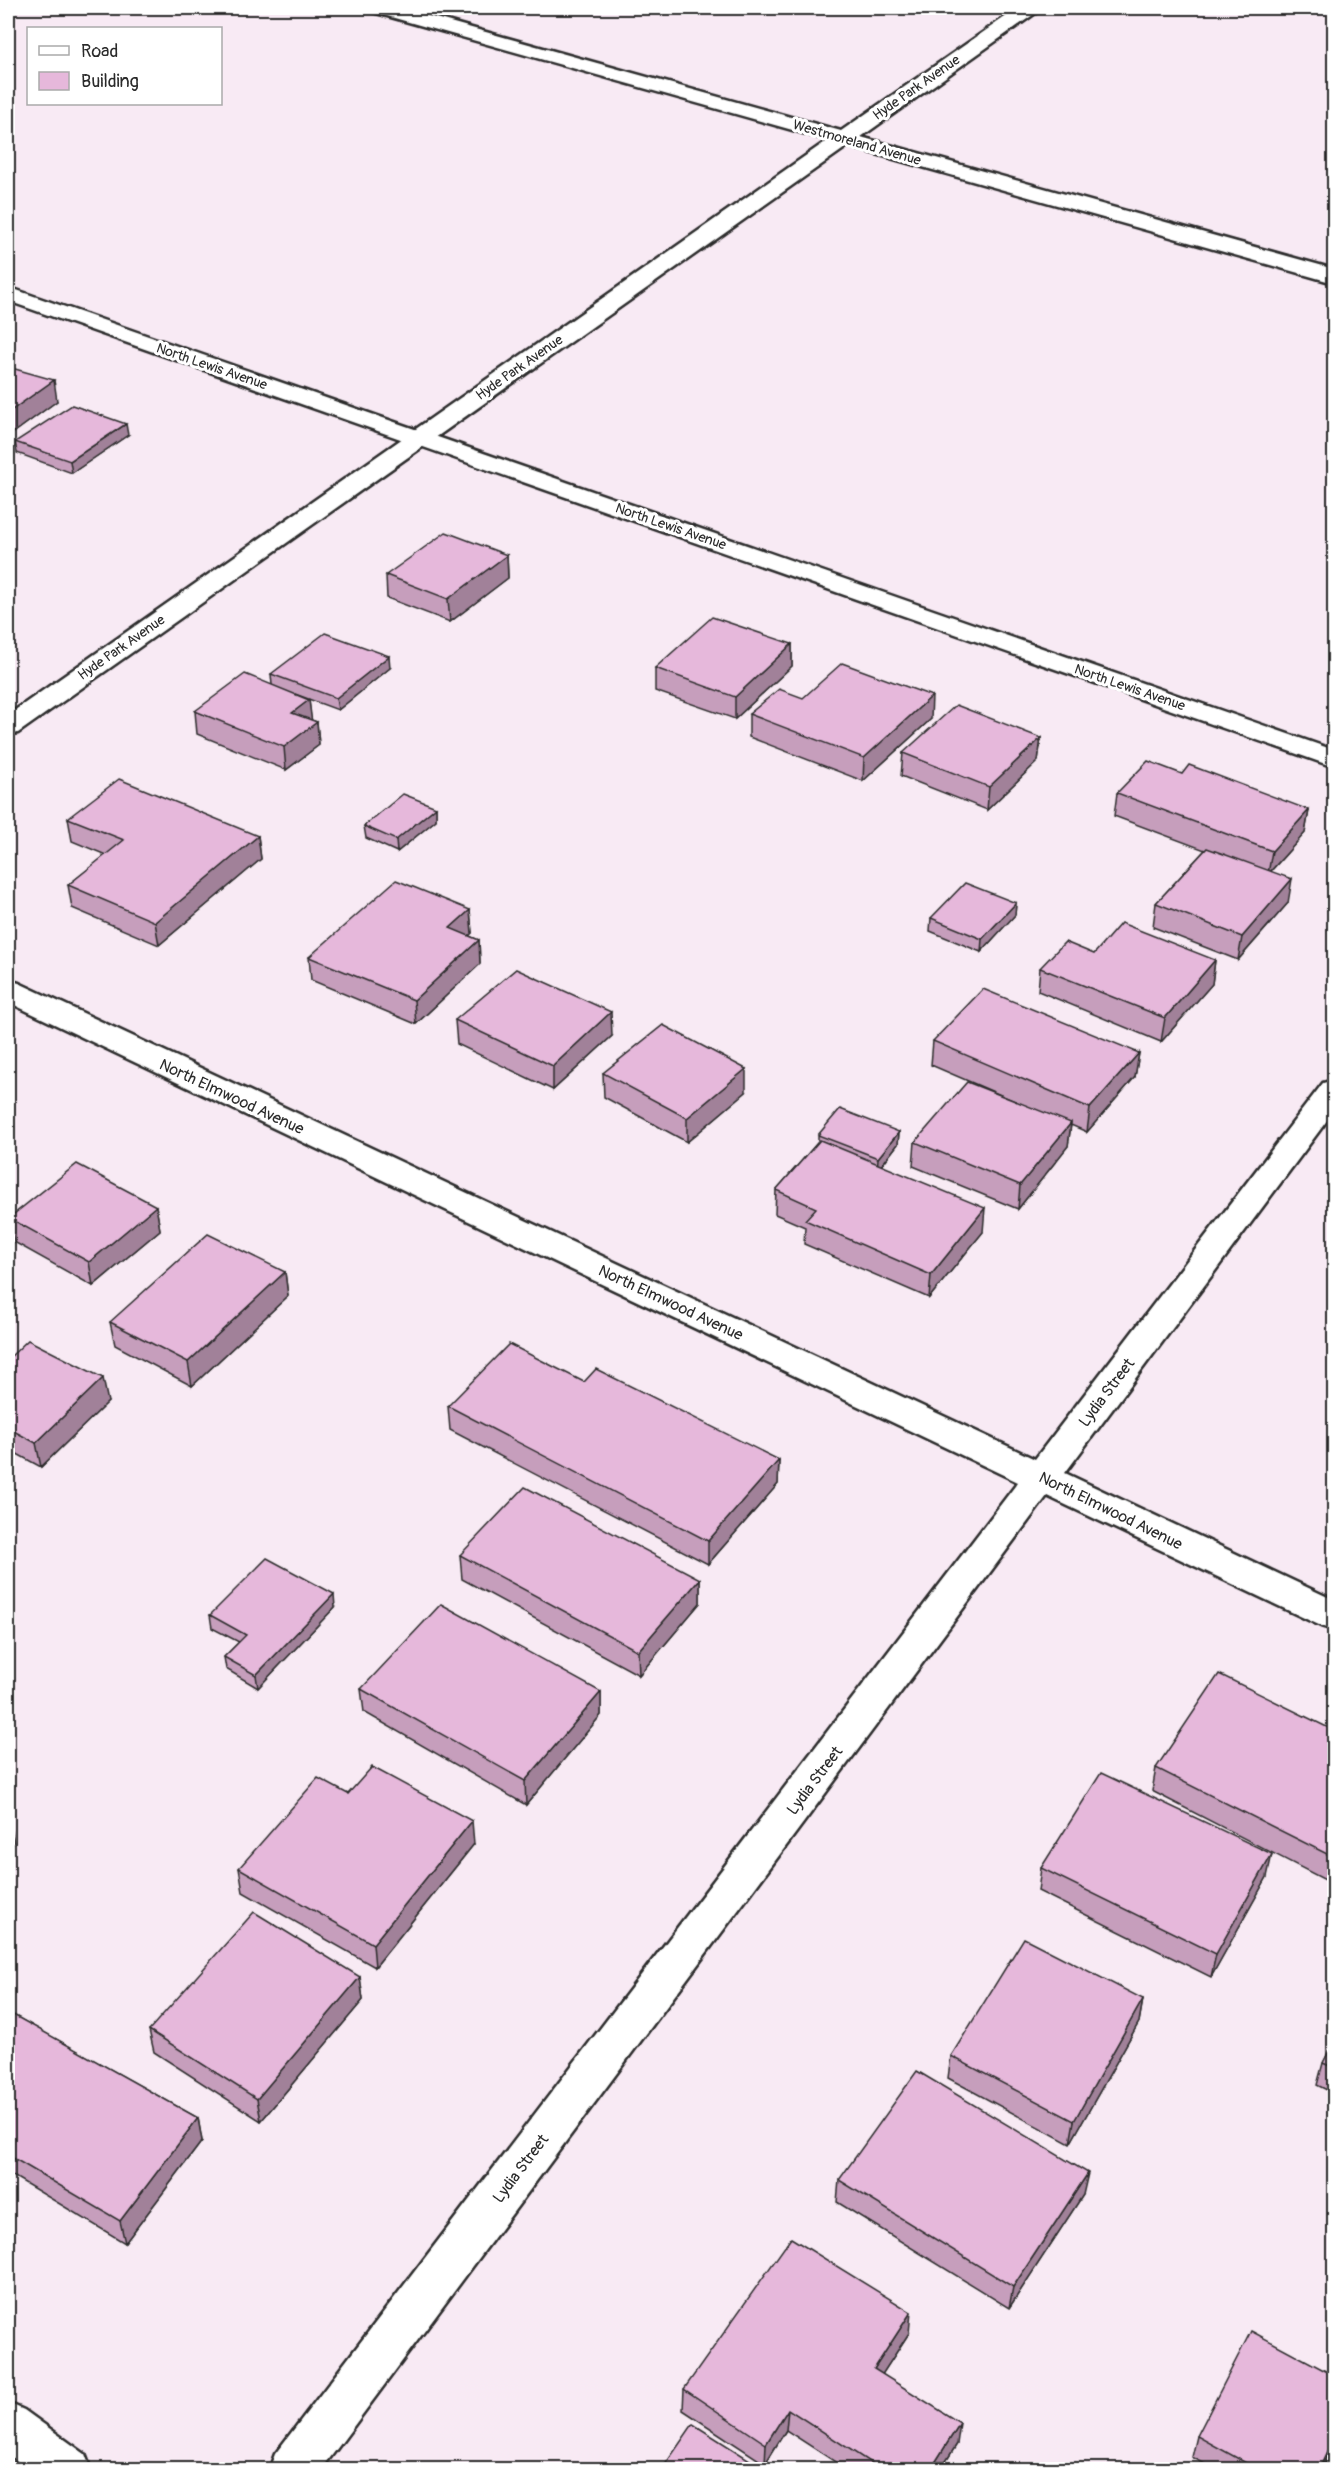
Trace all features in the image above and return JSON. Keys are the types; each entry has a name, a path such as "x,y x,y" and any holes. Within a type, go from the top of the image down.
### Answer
{"street":[{"name":"Westmoreland Avenue","path":"380,8 1335,276"},
{"name":"Hyde Park Avenue","path":"8,727 1030,8"},
{"name":"North Lewis Avenue","path":"8,294 1335,759"},
{"name":"North Elmwood Avenue","path":"8,990 1335,1616"},
{"name":"Lydia Street","path":"292,2469 1335,1090"},
{"path":"8,2426 68,2469"}],"building":[{"path":"8,367 54,380 8,412"},
{"path":"72,405 126,424 70,461 15,442"},
{"path":"446,532 507,555 448,599 386,575"},
{"path":"712,617 792,644 735,697 655,668"},
{"path":"325,633 389,656 336,698 271,674"},
{"path":"842,663 932,696 864,758 749,714 779,689 803,698"},
{"path":"245,674 309,700 292,713 317,722 284,747 195,711"},
{"path":"956,705 1041,738 989,787 903,753"},
{"path":"1148,761 1182,774 1189,765 1309,810 1272,851 1117,793"},
{"path":"119,779 258,836 155,922 68,885 124,840 68,818"},
{"path":"403,794 436,807 396,840 364,826"},
{"path":"1207,848 1292,879 1242,937 1156,903"},
{"path":"396,880 470,910 450,928 479,940 414,1000 309,957"},
{"path":"965,883 1016,903 982,939 931,918"},
{"path":"1121,923 1215,960 1165,1018 1040,968 1065,942 1094,954"},
{"path":"516,969 611,1012 553,1066 455,1020"},
{"path":"983,989 1139,1053 1090,1108 933,1041"},
{"path":"663,1025 746,1069 687,1118 603,1073"},
{"path":"967,1082 1071,1123 1020,1185 915,1142"},
{"path":"840,1109 899,1132 878,1158 818,1135"},
{"path":"820,1140 985,1208 931,1275 805,1220 816,1208 776,1190"},
{"path":"77,1164 156,1206 89,1262 9,1218"},
{"path":"208,1234 285,1272 188,1362 110,1322"},
{"path":"28,1340 103,1378 36,1443 8,1428 8,1359"},
{"path":"509,1344 584,1382 596,1369 779,1460 708,1541 448,1406"},
{"path":"525,1487 700,1579 638,1651 460,1555"},
{"path":"267,1558 334,1594 256,1675 224,1657 246,1635 210,1615"},
{"path":"441,1604 601,1692 525,1781 361,1689"},
{"path":"1219,1674 1335,1731 1335,1858 1156,1768"},
{"path":"372,1767 472,1821 373,1944 239,1868 318,1778 348,1794"},
{"path":"1101,1773 1272,1854 1216,1954 1041,1868"},
{"path":"254,1912 360,1977 257,2099 149,2030"},
{"path":"1024,1938 1143,1999 1074,2121 951,2056"},
{"path":"8,2012 198,2118 120,2221 8,2155"},
{"path":"1335,2040 1335,2068 1323,2063"},
{"path":"917,2071 1088,2173 1013,2287 839,2180"},
{"path":"791,2238 911,2312 874,2369 960,2423 931,2469 880,2469 788,2409 766,2444 684,2389"},
{"path":"1251,2331 1335,2376 1335,2435 1319,2469 1257,2469 1197,2436"},
{"path":"693,2424 764,2469 662,2469"}]}
